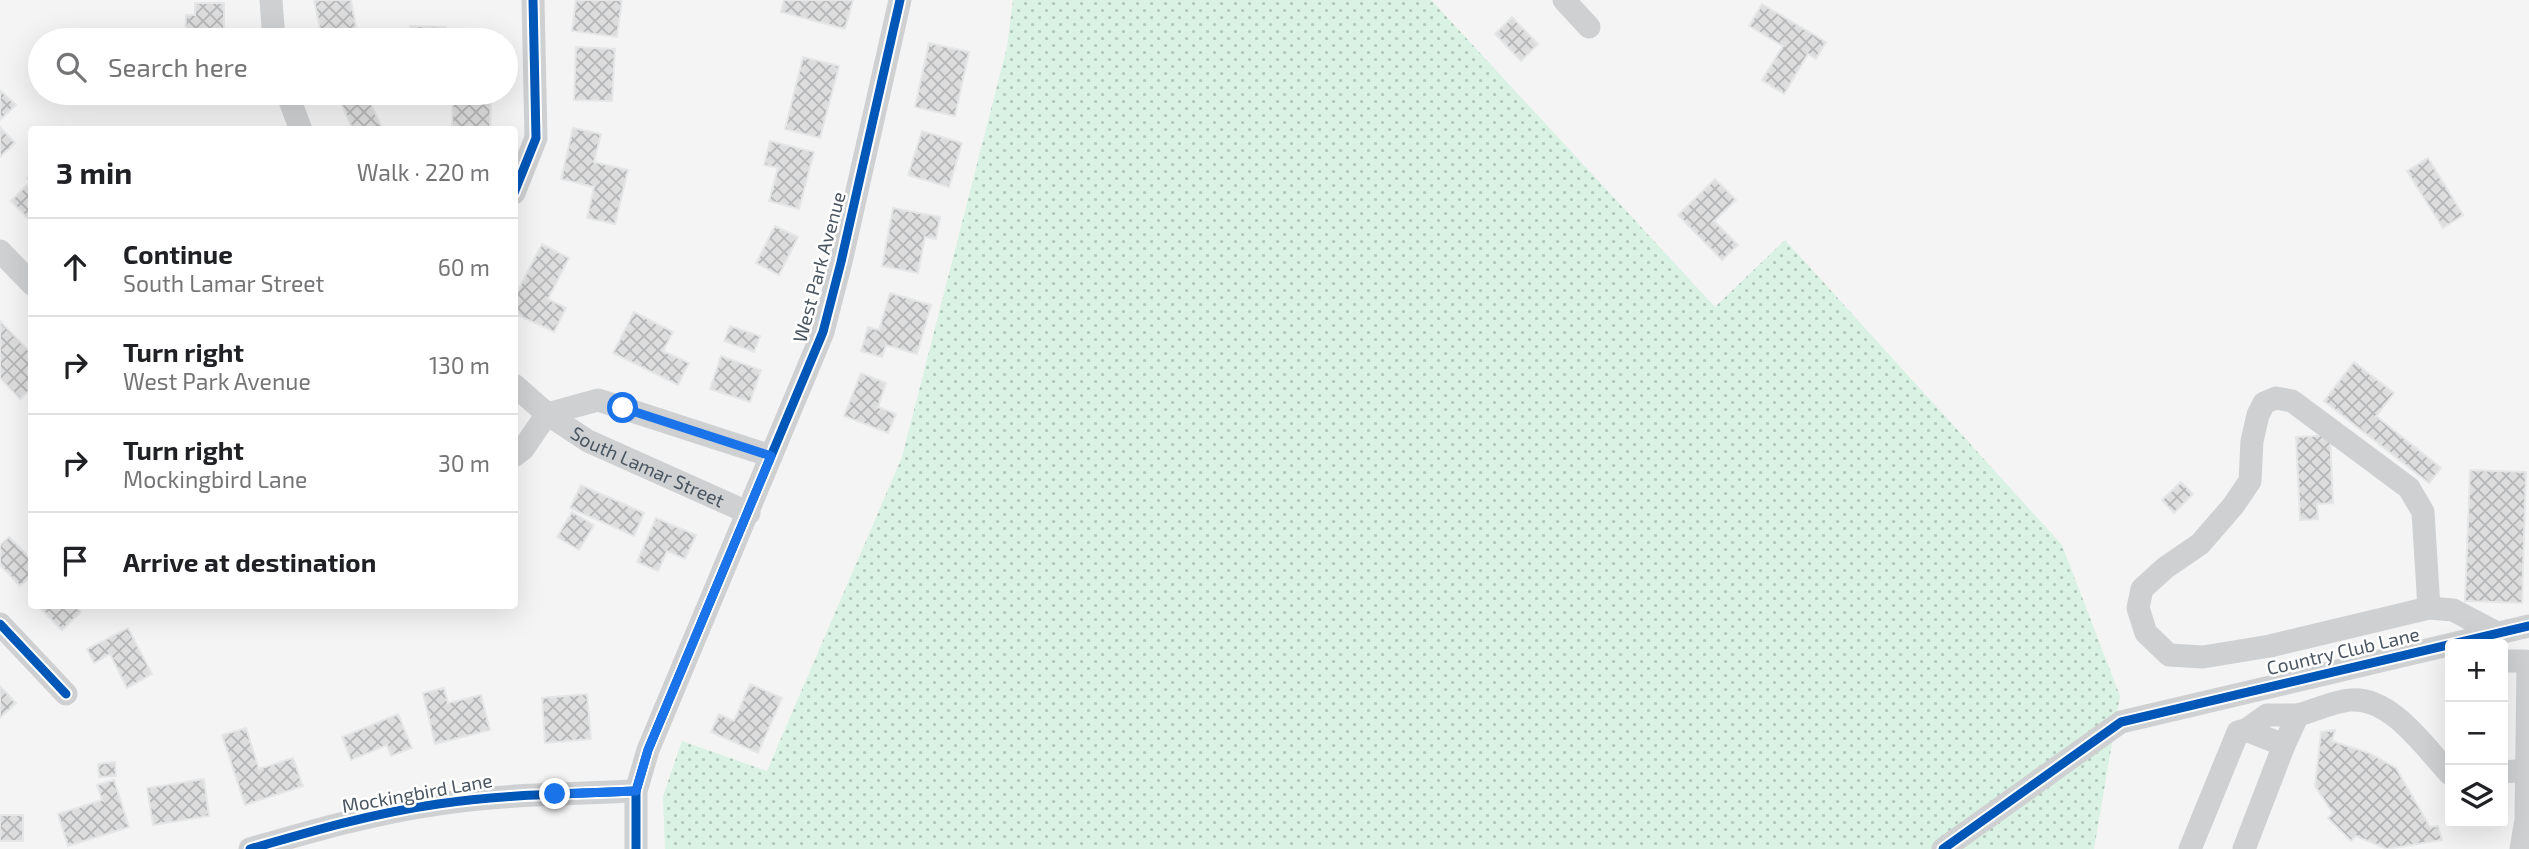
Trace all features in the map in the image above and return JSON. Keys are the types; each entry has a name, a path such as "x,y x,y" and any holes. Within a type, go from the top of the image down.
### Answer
{"street":[{"path":"271,0 273,28"},
{"path":"518,183 536,138 533,0"},
{"name":"West Park Avenue","path":"636,849 636,791 648,750 823,332 900,0"},
{"path":"1564,0 1589,27"},
{"path":"292,105 299,126"},
{"path":"0,251 28,280"},
{"name":"South Lamar Street","path":"518,389 547,414 588,441 749,513"},
{"path":"2430,608 2423,512 2409,488 2292,401 2276,398 2264,403 2258,415 2252,441 2250,481 2233,506 2200,544 2165,568 2141,589 2137,608 2146,634 2169,655 2203,657 2270,646 2430,608 2453,610 2497,633"},
{"name":"South Lamar Street","path":"547,414 598,400 771,456"},
{"path":"518,453 547,414"},
{"path":"0,624 66,695"},
{"name":"Country Club Lane","path":"1943,849 2121,722 2529,626"},
{"path":"2508,661 2525,661 2528,667 2526,820 2521,849"},
{"path":"2190,849 2232,741 2238,732 2246,730 2267,715 2298,715 2352,699 2374,704 2418,736 2445,768"},
{"path":"2244,849 2298,715"},
{"path":"2246,730 2284,745"},
{"path":"2508,772 2527,771"},
{"name":"Mockingbird Lane","path":"250,849 383,813 438,804 502,797 636,791"}],"green space":[{"path":"1013,0 1431,0 1715,307 1785,240 2062,545 2120,696 2094,849 665,849 663,796 682,741 767,771 902,457 1007,47"}],"building":[{"path":"314,0 351,0 356,28 320,28"},
{"path":"576,0 622,0 617,37 572,31"},
{"path":"784,0 853,0 845,29 781,12"},
{"path":"195,3 224,3 224,28 185,28 186,15 195,15"},
{"path":"1762,4 1826,42 1816,59 1808,54 1784,94 1762,80 1783,46 1749,26"},
{"path":"1512,17 1538,44 1521,61 1495,34"},
{"path":"410,26 446,27 446,28"},
{"path":"929,43 969,52 955,116 915,107"},
{"path":"576,47 615,49 612,101 574,100"},
{"path":"803,57 839,66 820,138 785,129"},
{"path":"0,90 16,105 0,120"},
{"path":"342,105 372,105 381,126 351,126"},
{"path":"453,105 491,105 490,126 452,126"},
{"path":"0,127 15,143 0,157"},
{"path":"573,128 601,134 594,162 628,170 615,224 587,218 594,187 561,179"},
{"path":"922,131 962,143 949,187 908,175"},
{"path":"770,141 814,152 799,209 769,201 778,168 764,165"},
{"path":"2428,158 2463,215 2443,228 2407,171"},
{"path":"1715,179 1736,200 1714,221 1738,245 1722,260 1678,215"},
{"path":"28,184 28,219 11,201"},
{"path":"893,208 940,217 936,239 925,237 918,273 882,266"},
{"path":"775,226 798,237 779,275 756,263"},
{"path":"542,244 569,258 548,299 566,308 554,332 518,315 518,290"},
{"path":"890,293 931,305 917,354 886,345 882,357 861,351 868,327 879,330"},
{"path":"634,312 673,332 663,351 689,363 678,385 613,353"},
{"path":"0,321 28,350 28,392 20,399 0,378"},
{"path":"730,326 760,336 754,352 724,341"},
{"path":"721,356 761,370 750,402 710,389"},
{"path":"2354,362 2394,393 2376,416 2441,468 2429,483 2324,401"},
{"path":"861,373 886,383 878,407 896,414 888,433 844,416"},
{"path":"2330,435 2333,503 2317,504 2318,519 2300,520 2296,437"},
{"path":"2470,470 2526,472 2522,603 2465,601"},
{"path":"2181,482 2193,494 2174,513 2162,500"},
{"path":"581,485 644,513 634,536 570,508"},
{"path":"572,512 594,525 579,550 557,537"},
{"path":"656,518 696,535 685,559 667,551 658,571 637,562"},
{"path":"9,537 28,556 28,579 20,586 0,565 0,545"},
{"path":"41,609 78,609 81,612 62,630"},
{"path":"128,628 152,674 127,688 110,654 94,663 87,649"},
{"path":"750,684 782,698 758,753 711,732 719,714 734,721"},
{"path":"0,686 16,703 0,718"},
{"path":"444,688 448,703 481,695 490,730 435,744 423,693"},
{"path":"587,694 591,739 545,743 542,698"},
{"path":"398,714 412,748 391,756 387,745 351,760 342,737"},
{"path":"246,728 259,769 293,758 303,786 245,805 222,735"},
{"path":"2335,730 2332,741 2369,753 2396,768 2430,827 2438,826 2442,840 2387,849 2356,836 2351,841 2328,818 2333,813 2315,786 2321,732"},
{"path":"115,762 116,776 99,777 98,764"},
{"path":"204,779 209,816 153,825 147,788"},
{"path":"114,780 129,827 68,846 58,814 102,800 97,785"},
{"path":"0,815 23,815 23,841 0,841"}],"cycle path":[{"path":"518,183 536,138 533,0"},
{"path":"636,849 636,791 648,750 823,332 900,0"},
{"path":"0,624 66,694"},
{"path":"1943,849 2121,722 2529,626"},
{"path":"250,849 367,817 438,804 512,796 636,791"}],"route":[{"path":"555,794 636,791 648,750 771,456 623,408"}]}
